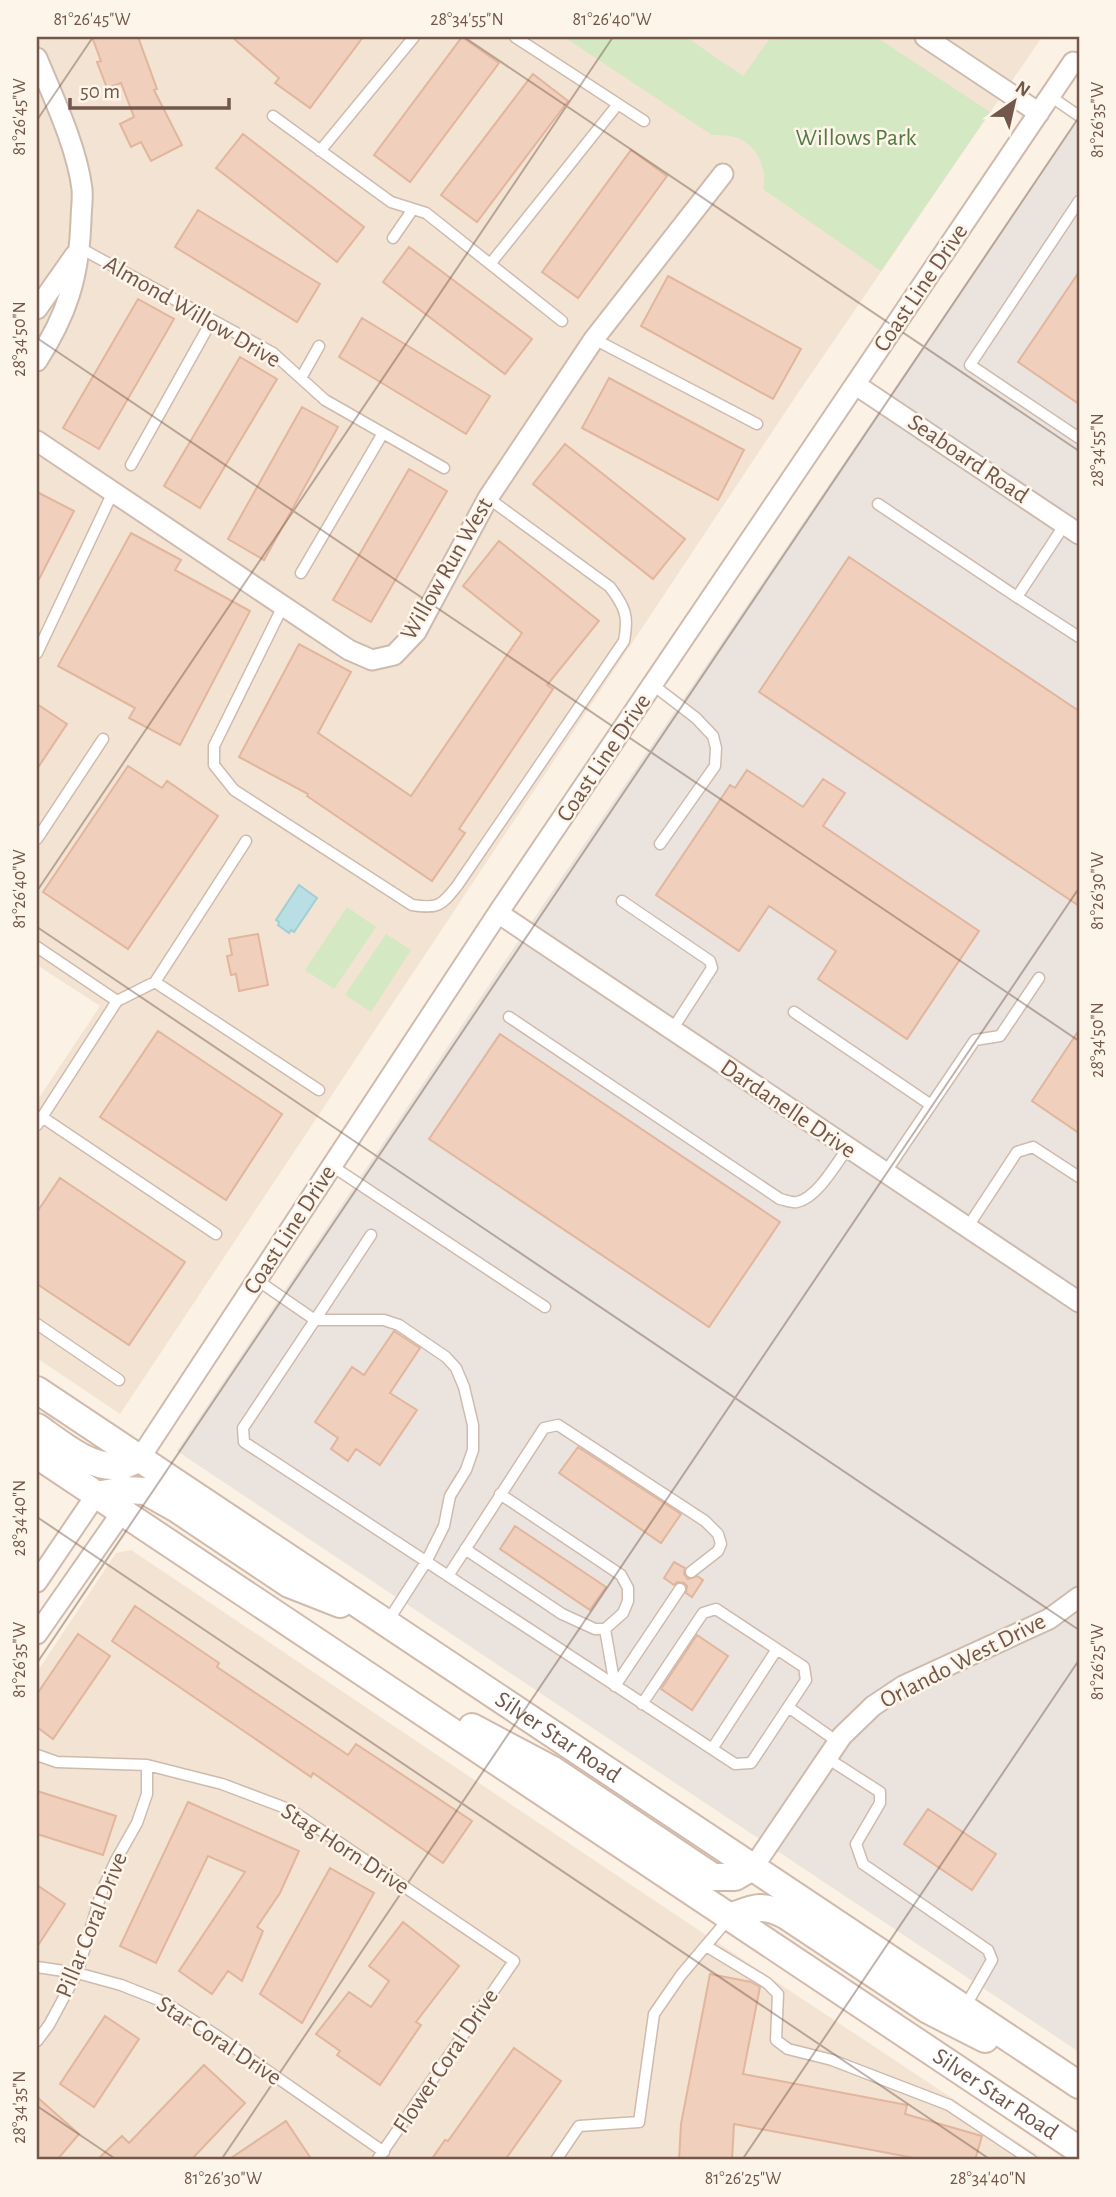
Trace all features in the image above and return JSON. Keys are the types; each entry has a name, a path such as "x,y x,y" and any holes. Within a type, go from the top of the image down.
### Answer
{"main road":[{"name":"Silver Star Road","path":"37,1390 754,1866 1079,2087"},
{"path":"37,1427 76,1454 101,1465 120,1466 140,1458"},
{"name":"Silver Star Road","path":"37,1455 1075,2150"},
{"path":"96,1495 125,1490 145,1491 177,1509 289,1584 387,1623"},
{"path":"349,1664 553,1770 713,1877 735,1877 754,1866"},
{"path":"730,1917 754,1908 769,1907 928,2010 1079,2087"}],"street":[{"path":"925,37 1039,113"},
{"name":"Coast Line Drive","path":"140,1458 498,913 1076,57"},
{"path":"37,58 67,130 82,189 80,248 70,296 56,331 37,361"},
{"name":"Willow Run West","path":"37,441 349,650 372,660 394,655 416,632 488,498 594,339 723,174"},
{"path":"37,309 80,248"},
{"name":"Seaboard Road","path":"856,385 1072,529"},
{"name":"Dardanelle Drive","path":"498,913 1079,1302"},
{"path":"37,1582 96,1495"},
{"path":"37,1634 122,1512"},
{"name":"Orlando West Drive","path":"754,1866 832,1750 873,1706 903,1686 1049,1619 1079,1597"}],"lane":[{"path":"320,151 414,37"},
{"path":"515,37 644,121"},
{"path":"1050,96 1079,116"},
{"path":"491,264 618,104"},
{"path":"272,116 391,202 426,213 562,321"},
{"path":"1079,201 970,365 1079,438"},
{"path":"393,238 413,209"},
{"name":"Almond Willow Drive","path":"80,248 273,353 325,400 444,468"},
{"path":"131,464 212,320"},
{"path":"594,339 757,424"},
{"path":"301,378 318,346"},
{"path":"302,573 383,433"},
{"path":"37,653 113,492"},
{"path":"283,606 214,746 214,765 234,790 412,905 433,908 444,902 457,886 624,641 628,622 622,603 610,587 488,498"},
{"path":"878,504 1079,637"},
{"path":"1017,597 1072,529"},
{"path":"653,685 696,718 713,736 716,748 715,766 706,782 660,844"},
{"path":"37,839 103,740"},
{"path":"216,1234 39,1121 117,1000 155,982 246,841"},
{"path":"622,901 710,961 712,968 672,1030"},
{"path":"37,947 117,1000"},
{"path":"885,1173 975,1040 1000,1036 1039,978"},
{"path":"155,982 319,1090"},
{"path":"794,1012 931,1105"},
{"path":"509,1017 780,1199 796,1202 810,1196 847,1149"},
{"path":"967,1228 1017,1152 1033,1147 1079,1177"},
{"path":"332,1166 545,1307"},
{"path":"371,1235 243,1428 244,1442 642,1704 735,1764 751,1763 806,1680 804,1667 716,1609 703,1613 642,1704"},
{"path":"257,1280 315,1320 384,1320 399,1325 446,1357 456,1368 464,1387 473,1425 473,1450 466,1470 450,1496 444,1526 426,1562 387,1623"},
{"path":"37,1324 119,1380"},
{"path":"448,1576 544,1428 558,1425 705,1521 718,1534 721,1544 718,1551 691,1572"},
{"path":"465,1549 562,1614 595,1629 605,1629 623,1613 628,1601 628,1588 621,1575 500,1494"},
{"path":"614,1685 680,1589"},
{"path":"605,1629 614,1685"},
{"path":"712,1749 777,1649"},
{"path":"788,1707 880,1792 880,1803 856,1844 863,1864 988,1950 992,1960 964,2008"},
{"name":"Stag Horn Drive","path":"37,1755 57,1762 147,1765 222,1784 290,1810 513,1961"},
{"name":"Pillar Coral Drive","path":"37,2041 49,2025 77,1973 102,1891 136,1823 147,1794 147,1765"},
{"path":"556,2160 579,2126 639,2122 654,2014 681,1975 730,1917"},
{"path":"706,1946 767,1983 778,1994 776,2040 788,2049 832,2060 949,2105 1031,2160"},
{"name":"Flower Coral Drive","path":"381,2156 513,1961"},
{"name":"Star Coral Drive","path":"37,1967 77,1973 121,1985 164,2002 216,2035 381,2156"}],"shaded area":[{"path":"37,37 1042,37 800,390 120,1414 37,1358 37,1101 100,1006 37,965"},
{"path":"1079,117 1079,2052 177,1451 507,958"},
{"path":"131,1550 1045,2160 37,2160 37,1672 116,1553"}],"green space":[{"name":"Willows Park","path":"564,37 686,37 743,76 771,37 876,37 990,112 881,271 763,189 762,165 749,145 734,137 712,135"},
{"path":"347,907 376,927 334,989 305,970"},
{"path":"386,934 411,950 371,1012 345,995"}],"water":[{"path":"299,885 317,898 294,932 291,930 289,933 278,925 276,920"}],"building":[{"path":"92,37 138,37 157,89 154,90 182,145 151,161 141,142 131,147 120,124 134,117 121,83 107,88 97,62 101,61"},
{"path":"232,37 363,37 310,108 275,83 279,78"},
{"path":"462,37 499,63 410,182 374,155"},
{"path":"533,74 568,101 477,222 441,195"},
{"path":"243,134 364,227 337,262 216,168"},
{"path":"631,150 667,176 578,298 542,272"},
{"path":"198,210 320,284 297,322 175,247"},
{"path":"409,247 532,339 505,374 383,282"},
{"path":"1079,272 1079,404 1018,362"},
{"path":"668,276 801,349 773,399 641,326"},
{"path":"138,299 174,319 99,449 63,428"},
{"path":"362,318 490,396 466,434 339,357"},
{"path":"240,357 277,379 200,508 164,486"},
{"path":"609,378 744,450 718,500 582,428"},
{"path":"302,407 338,427 264,560 228,539"},
{"path":"565,444 685,539 653,579 533,484"},
{"path":"409,469 447,491 371,622 333,600"},
{"path":"37,492 74,511 37,583"},
{"path":"131,533 181,560 175,570 250,611 180,745 129,718 135,708 58,666"},
{"path":"499,541 599,621 547,685 553,689 459,829 465,833 432,881 307,796 308,794 239,757 299,644 351,672 318,733 411,796 522,633 463,586"},
{"path":"849,557 1079,711 1079,906 759,692"},
{"path":"37,704 67,724 37,769"},
{"path":"128,766 162,788 167,781 218,816 128,949 43,892"},
{"path":"747,770 803,807 823,779 845,793 823,826 979,931 907,1039 818,979 836,951 769,906 739,951 656,895 730,785 735,788"},
{"path":"258,934 268,985 239,991 236,974 231,975 227,956 232,955 229,939"},
{"path":"1079,1030 1079,1133 1032,1101"},
{"path":"158,1031 282,1114 226,1200 100,1117"},
{"path":"500,1034 780,1222 709,1327 429,1139"},
{"path":"60,1178 185,1262 129,1345 37,1284 37,1212"},
{"path":"394,1331 420,1348 390,1393 417,1410 380,1465 356,1449 348,1461 331,1449 338,1438 315,1422 352,1367 364,1375"},
{"path":"578,1447 681,1514 661,1543 559,1473"},
{"path":"515,1526 606,1587 590,1610 500,1549"},
{"path":"674,1562 685,1568 684,1574 688,1579 697,1576 703,1580 692,1597 686,1593 687,1586 684,1583 677,1582 674,1585 664,1578"},
{"path":"135,1606 219,1663 217,1667 348,1755 356,1744 472,1821 443,1863 313,1773 311,1777 112,1641"},
{"path":"78,1634 110,1656 53,1739 37,1727 37,1694"},
{"path":"697,1635 728,1656 692,1710 661,1689"},
{"path":"37,1791 116,1816 103,1855 37,1834"},
{"path":"188,1802 299,1851 280,1893 257,1927 263,1931 242,1981 228,1971 212,1994 179,1971 245,1872 208,1856 156,1963 120,1946"},
{"path":"928,1809 996,1854 972,1890 904,1844"},
{"path":"330,1868 374,1893 302,2023 260,1994"},
{"path":"37,1885 65,1904 37,1947"},
{"path":"403,1922 459,1966 416,2022 421,2025 380,2085 337,2055 340,2051 316,2034 349,1992 371,2007 389,1981 369,1966"},
{"path":"710,1974 751,1982 760,1987 743,2074 907,2105 905,2114 982,2136 975,2160 925,2160 734,2124 732,2160 679,2160 681,2124"},
{"path":"105,2016 139,2039 94,2107 60,2084"},
{"path":"514,2048 561,2081 505,2160 431,2160 445,2140 448,2141"},
{"path":"204,2065 245,2103 191,2160 97,2160 122,2136 129,2143"},
{"path":"37,2097 79,2134 57,2160 37,2160"},
{"path":"286,2121 312,2160 228,2160"}]}
